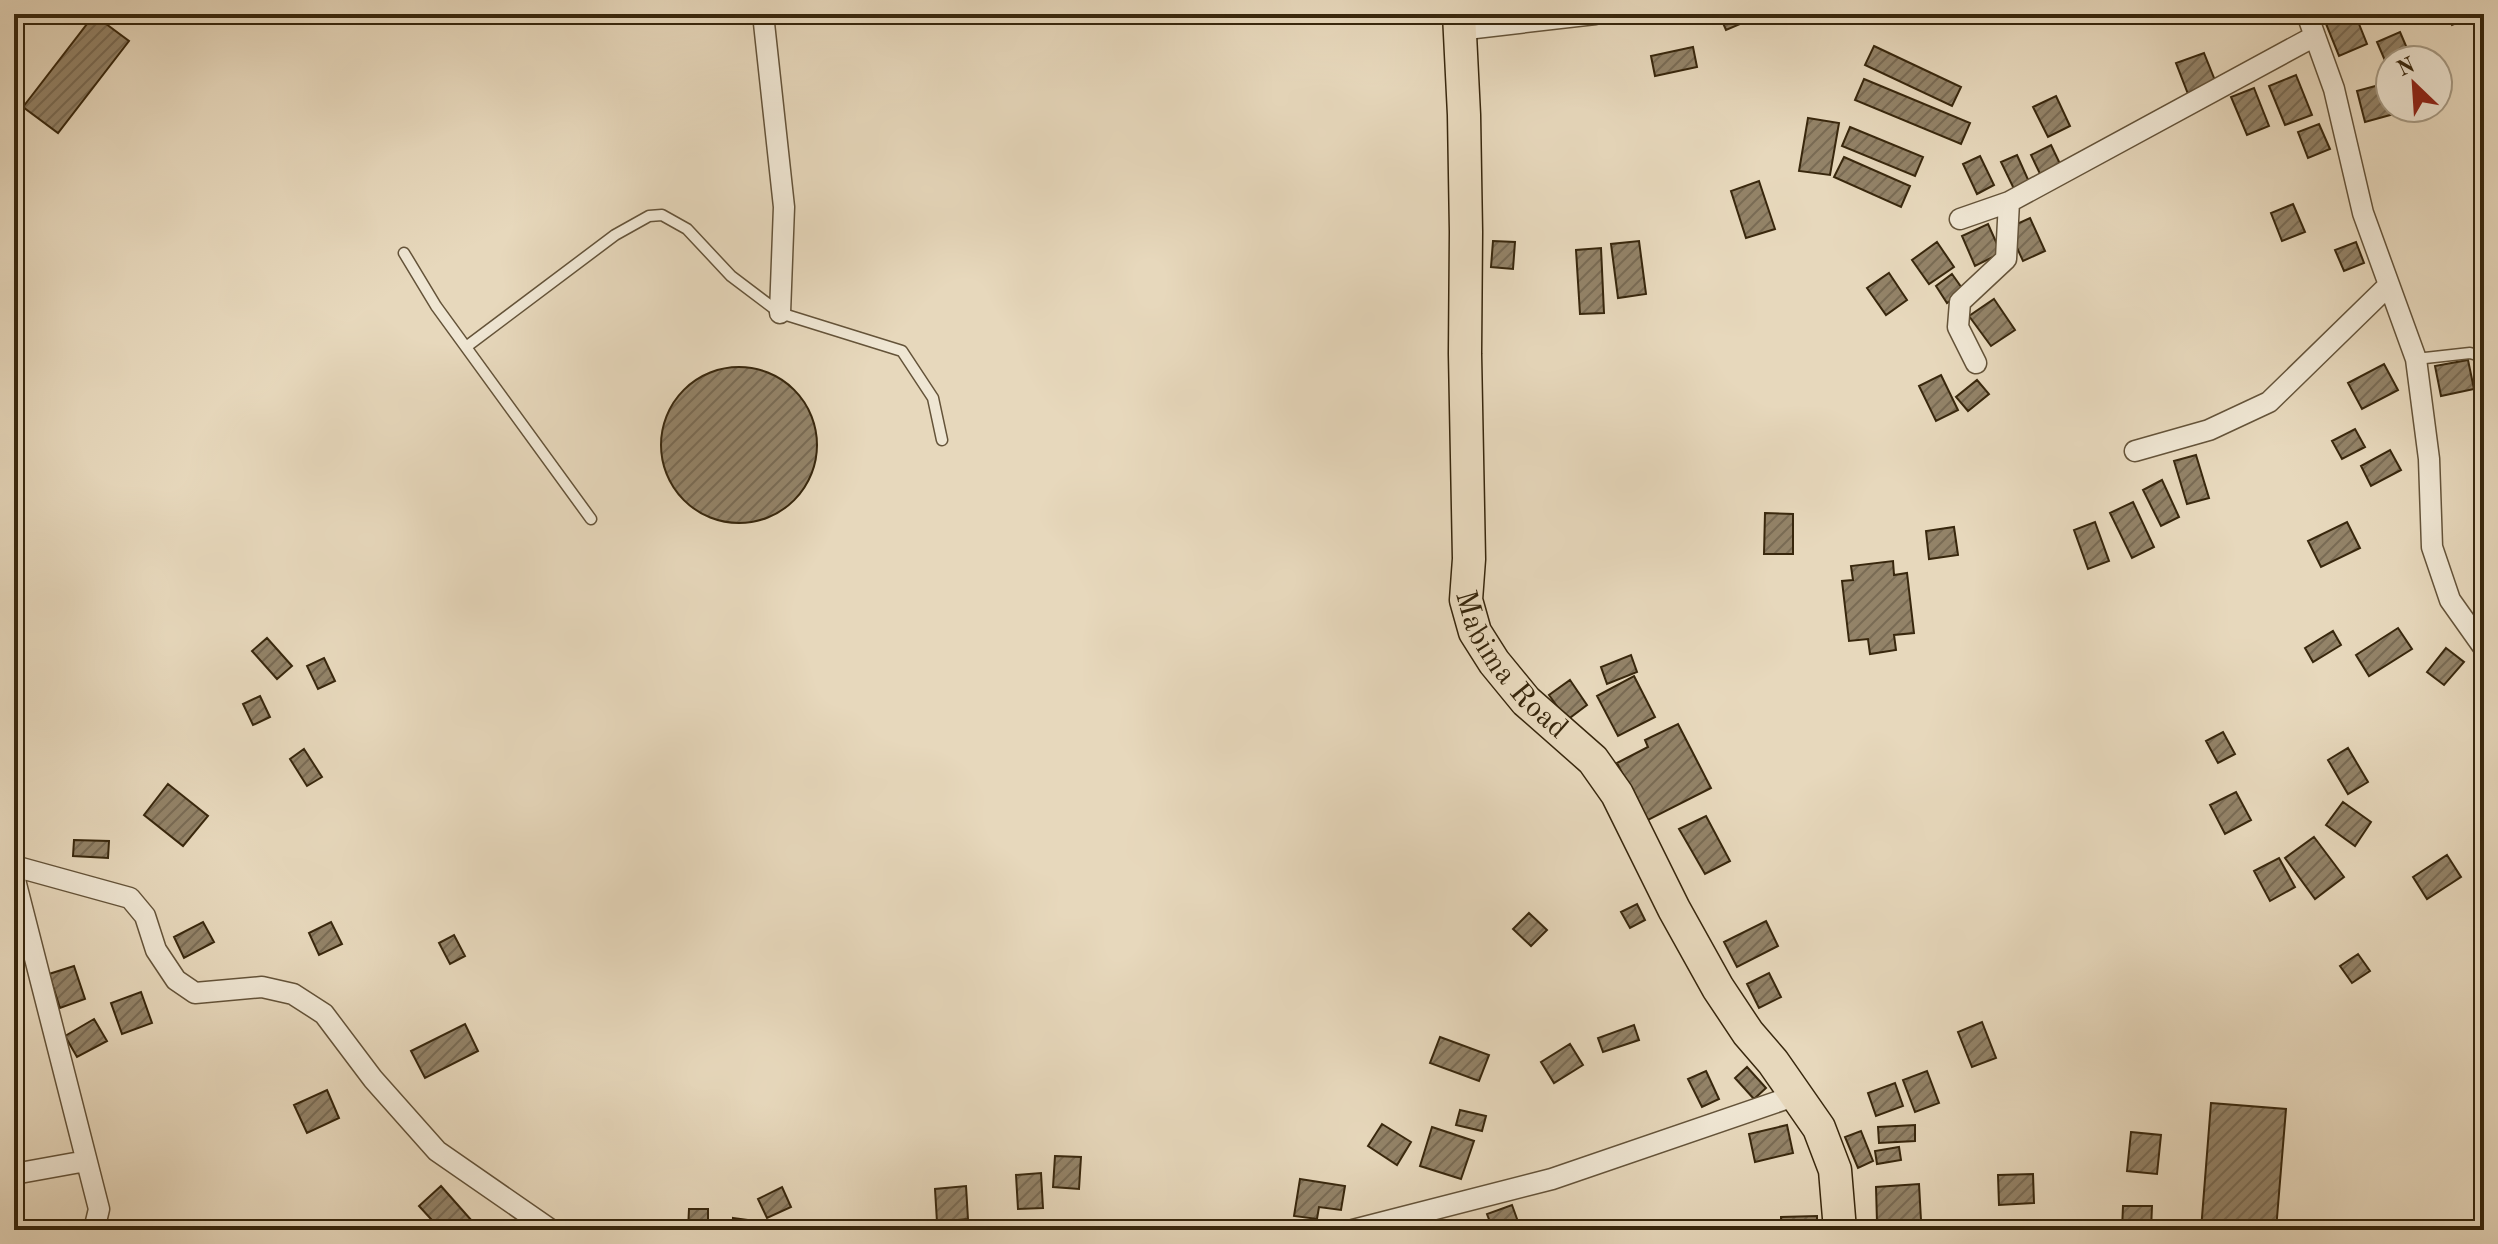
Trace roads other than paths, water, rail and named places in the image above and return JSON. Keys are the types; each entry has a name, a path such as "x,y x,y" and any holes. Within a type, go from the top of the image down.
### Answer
{"main road":[{"name":"Mabima Road","path":"1459,22 1466,232 1469,559 1466,600 1475,632 1494,662 1526,701 1593,760 1617,794 1674,909 1718,988 1819,1128 1835,1170 1840,1230"}],"street":[{"path":"763,14 784,207 780,313"},
{"path":"1459,22 1595,14"},
{"path":"2307,14 2334,89 2363,213 2416,359 2429,459 2432,547 2450,600 2484,648"},
{"path":"1960,219 2009,202 2315,36"},
{"path":"1976,363 1958,327 1960,302 2006,259 2009,202"},
{"path":"2135,451 2209,430 2269,402 2389,285"},
{"path":"14,866 130,898 145,916 156,950 176,980 195,993 262,987 293,994 324,1014 373,1079 437,1151 551,1230"},
{"path":"14,876 99,1209 94,1230"},
{"path":"1353,1230 1552,1179 1797,1095"},
{"path":"14,1174 86,1161"}],"lane":[{"path":"466,347 615,235 649,216 662,215 687,229 731,276 780,313 902,351 933,398 942,440"},
{"path":"404,253 436,306 591,519"},
{"path":"2416,359 2470,353 2484,357"}]}
